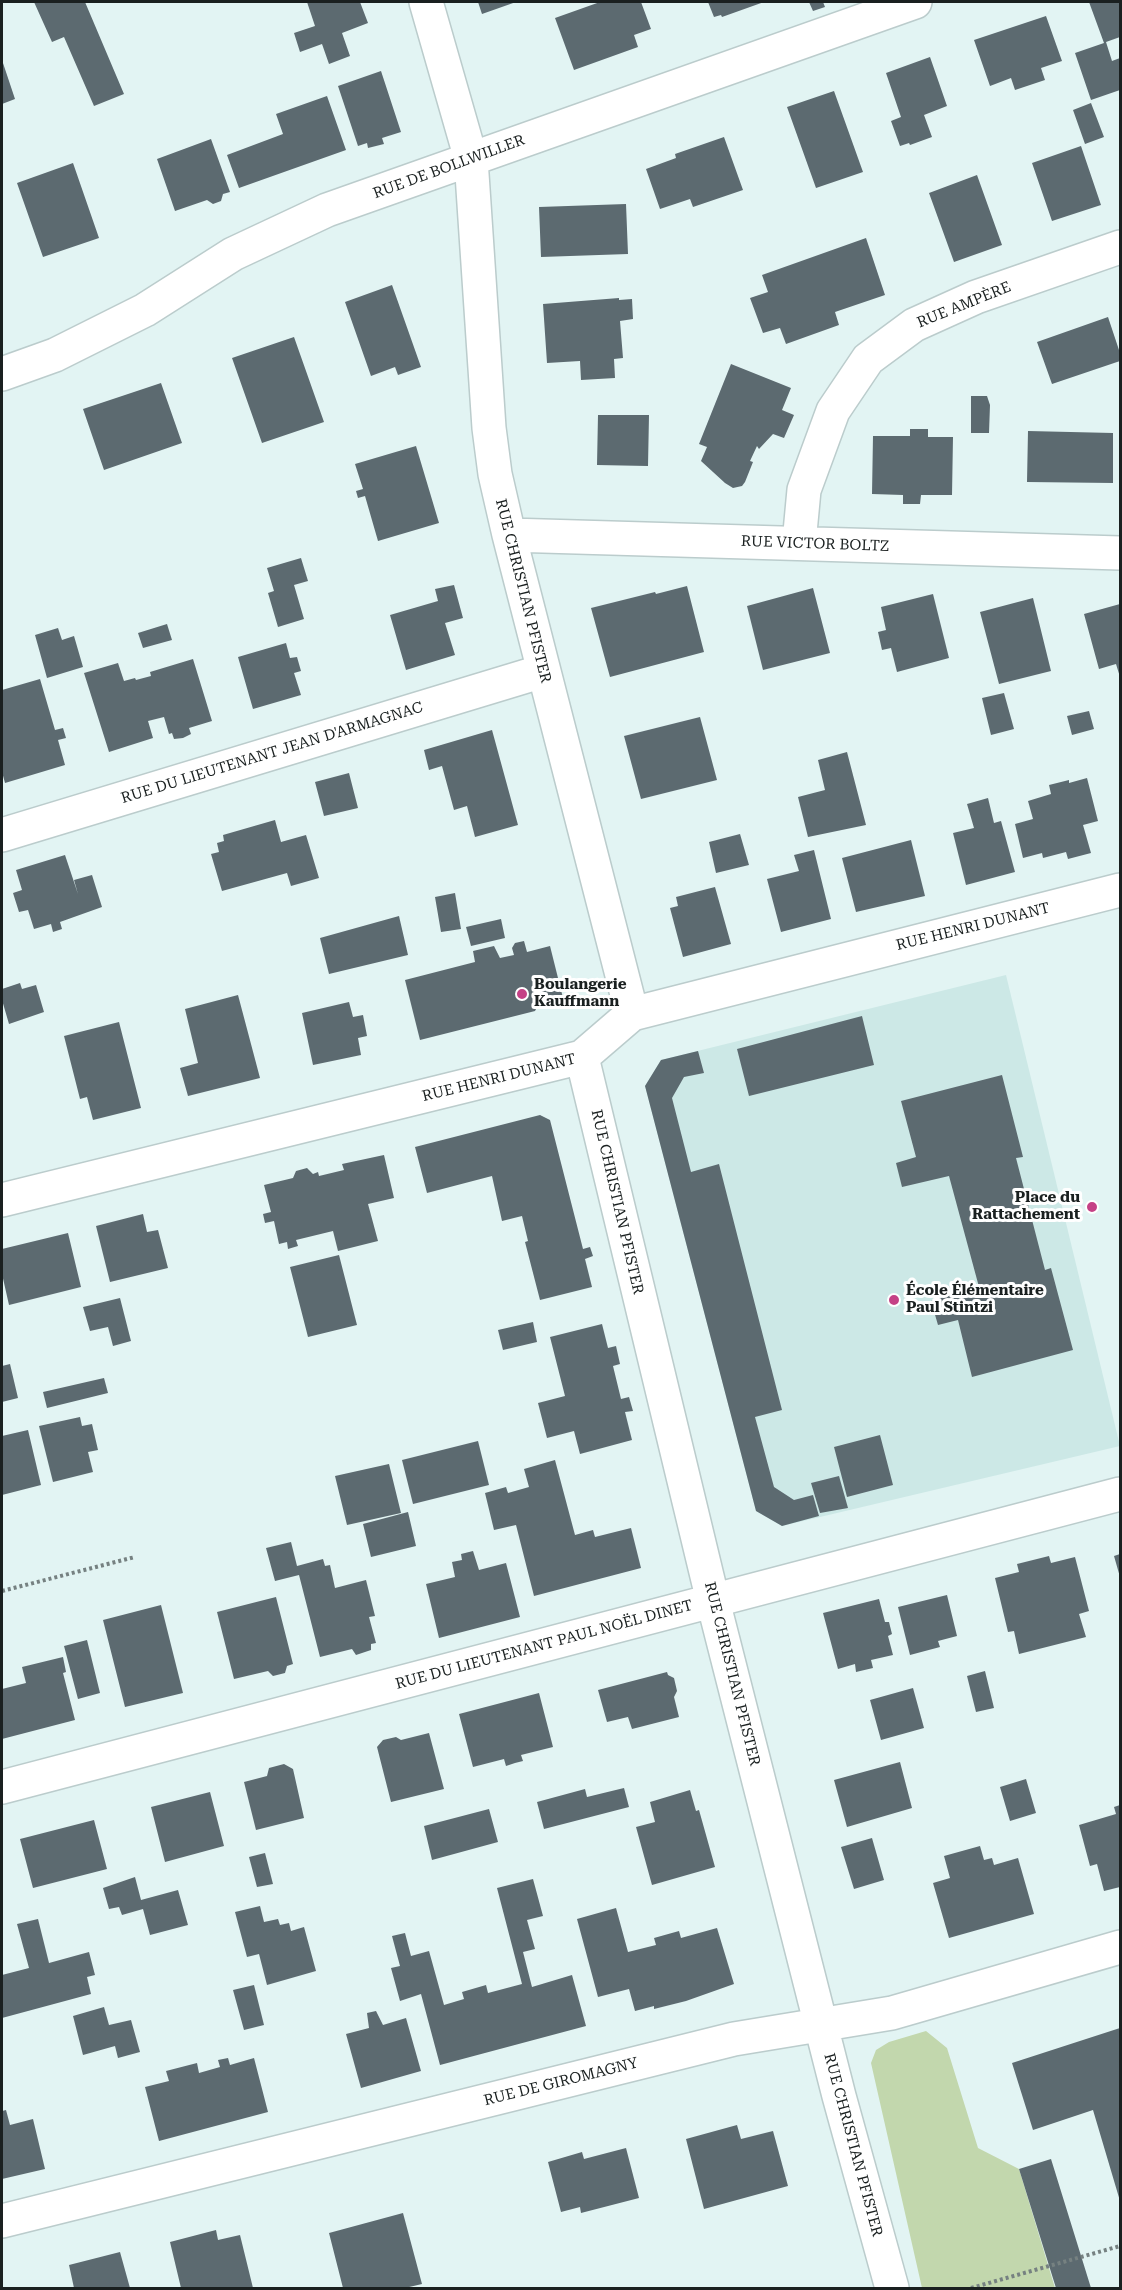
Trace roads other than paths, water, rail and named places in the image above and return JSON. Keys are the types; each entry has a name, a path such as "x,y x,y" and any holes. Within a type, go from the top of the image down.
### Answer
{"street":[{"name":"RUE CHRISTIAN PFISTER","path":"426,2 471,159 489,428 495,474 508,535 632,1014"},
{"name":"RUE DE BOLLWILLER","path":"2,374 55,355 135,315 234,255 327,210 915,2"},
{"name":"RUE AMPÈRE","path":"799,543 804,490 833,411 868,359 924,320 976,297 1120,247"},
{"name":"RUE VICTOR BOLTZ","path":"508,535 1120,553"},
{"name":"RUE DU LIEUTENANT JEAN D'ARMAGNAC","path":"2,835 543,671"},
{"name":"RUE HENRI DUNANT","path":"2,1200 582,1057 632,1014 1120,890"},
{"name":"RUE CHRISTIAN PFISTER","path":"582,1057 712,1601 821,2025 892,2289"},
{"name":"RUE DU LIEUTENANT PAUL NOËL DINET","path":"2,1787 1120,1494"},
{"name":"RUE DE GIROMAGNY","path":"2,2221 734,2039 892,2013 1120,1947"}],"place":[{"name":"Boulangerie Kauffmann","path":"522,994"},
{"name":"Place du Rattachement","path":"1092,1207"},
{"name":"École Élémentaire Paul Stintzi","path":"894,1300"}]}
